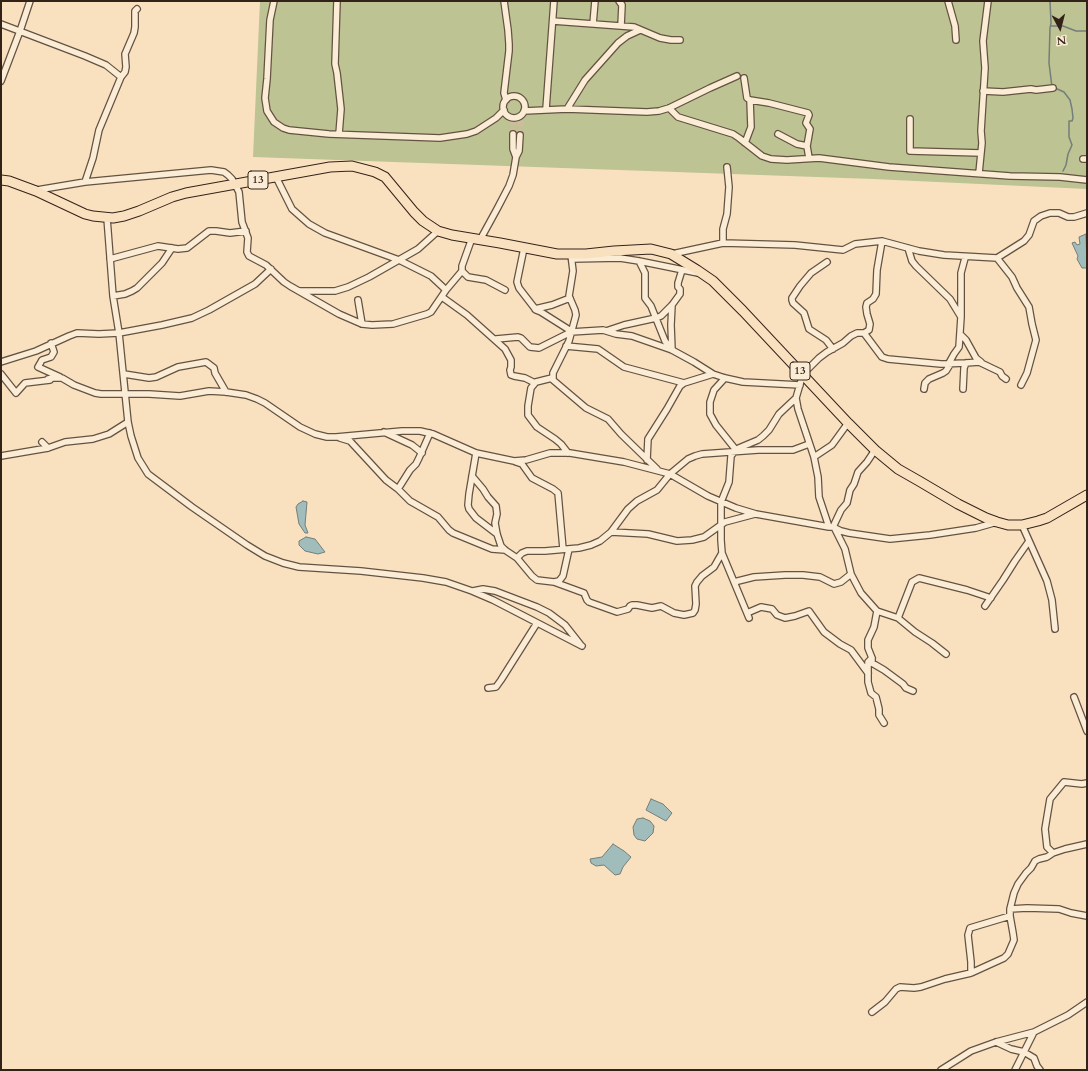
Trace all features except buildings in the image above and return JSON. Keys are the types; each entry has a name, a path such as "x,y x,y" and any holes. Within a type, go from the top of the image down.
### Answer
{"main road":[{"name":"13","path":"1,180 36,190 85,214 107,218 124,216 186,192 340,166 359,167 375,172 385,178 423,221 438,231 452,235 572,257 614,251 651,250 671,254 713,281 875,450 898,469 958,504 997,522 1008,525 1022,525 1047,518 1087,495"}],"street":[{"path":"1,81 30,1"},
{"path":"274,1 270,20 265,98 267,111 274,122 283,128 289,130 339,134 440,138 467,134 476,131 488,124 504,110"},
{"path":"337,1 335,64 341,109 339,134"},
{"path":"504,1 509,44 504,93 506,100 504,110 512,119 523,112 546,109 647,112 659,111 737,76"},
{"path":"546,109 554,1"},
{"path":"593,24 595,1"},
{"path":"619,1 622,5 621,26"},
{"path":"948,1 955,26 956,40"},
{"path":"979,173 984,68 983,41 988,1"},
{"path":"85,182 93,158 99,130 126,67 125,54 134,34 135,11 137,9"},
{"path":"553,21 621,26 634,28 660,38 680,40"},
{"path":"1,24 92,59 106,66 121,77"},
{"path":"567,109 585,80 618,43 627,36 640,30"},
{"path":"744,78 747,97 750,100 751,127 745,143"},
{"path":"983,92 1053,88"},
{"path":"506,100 512,96 522,100 524,104 520,121"},
{"path":"750,100 769,103 808,113 809,115 806,123 810,130 807,146 809,158"},
{"path":"668,108 678,117 733,134 762,156 771,159 836,159 888,167 1010,176 1060,177 1086,180 1087,187"},
{"path":"910,119 910,151 981,153"},
{"path":"513,134 513,149 516,157"},
{"path":"36,190 85,182 211,170 228,175 236,184 240,195 242,222 249,240 247,254 266,265 284,282 339,314 362,324 372,326 424,316 431,312 446,290 462,272 464,260 476,239 497,209 508,186 519,151 520,134"},
{"path":"778,134 797,144 807,146"},
{"path":"723,243 723,229 727,214 729,187 727,167"},
{"path":"276,176 292,209 309,224 325,233 399,260 431,276 446,290"},
{"path":"671,254 723,243 795,244 843,250 855,244 882,242 919,251 944,255 997,258 1024,242 1029,235 1034,221 1041,216 1050,213 1059,213 1068,217 1074,217 1087,213"},
{"path":"107,218 113,296 124,374 128,422 138,458 148,474 192,507 265,556 299,567 360,571 446,582 493,600 582,646 565,625 549,613 495,591 483,589 472,591"},
{"path":"110,259 158,246 187,248 209,231 230,233 246,231"},
{"path":"300,291 341,290 369,277 418,249 438,231"},
{"path":"882,242 877,270 876,294 873,299 867,303 866,307 870,324 869,330 864,333 857,333 819,358 803,374 796,398 798,409 814,457 818,477 819,497 831,527 845,550 851,574 861,593 877,611 898,618 946,654"},
{"path":"113,296 132,292 137,288 162,263 172,248"},
{"path":"524,248 518,286 535,309 571,332"},
{"path":"908,248 912,261 950,299 961,317"},
{"path":"552,378 566,346 576,315 569,293 573,271 572,257 620,258 704,275"},
{"path":"924,389 925,383 929,379 946,371 954,354 959,348 962,292 960,283 965,258"},
{"path":"997,258 1012,277 1029,307 1036,340 1027,373 1021,385"},
{"path":"639,261 644,273 645,298 651,306 665,341 672,350"},
{"path":"826,262 811,273 800,286 792,300 793,303 804,313 809,329 826,340 833,348"},
{"path":"1,362 36,351 51,343 77,333 119,333 192,318 255,284 271,270"},
{"path":"606,331 661,316 680,294 678,285 682,270"},
{"path":"462,272 468,277 485,279 505,290"},
{"path":"442,297 468,315 505,348 512,364 510,370 511,375 525,378 535,383"},
{"path":"535,309 552,305 570,298"},
{"path":"358,300 362,324"},
{"path":"672,305 672,350"},
{"path":"496,340 518,337 530,347 539,348 571,332 598,330 606,331 638,337 672,350 713,374 725,378 743,382 800,385"},
{"path":"864,333 882,357 888,359 941,364 981,362"},
{"path":"960,334 966,340 976,358 1000,372 1006,379"},
{"path":"51,343 54,352 51,356 42,360 38,367 95,393 180,396 209,391 246,395 265,403 300,427 315,434 327,437 336,437 402,430 420,431 430,433 476,453 522,464 530,476 553,489 558,494 563,550"},
{"path":"566,346 598,349 624,367 684,383"},
{"path":"124,374 149,378 156,377 178,367 206,362 214,368 215,373 226,392"},
{"path":"964,389 964,368 966,363"},
{"path":"1,374 16,393 25,383 62,378"},
{"path":"647,460 648,439 678,389 684,383 713,374"},
{"path":"48,380 53,378 62,378"},
{"path":"552,378 538,381 531,388 528,415 537,427 561,444 568,453"},
{"path":"552,378 586,408 608,419 658,471"},
{"path":"725,378 714,390 710,402 710,414 735,451"},
{"path":"796,398 779,414 769,430 763,436 735,451 731,456 729,482 722,502 722,553 748,616 759,607 763,606 772,609 777,615 785,618 796,616 807,611 824,632 851,650 868,673"},
{"path":"1,456 48,448 65,442 93,439 109,434 128,422"},
{"path":"814,457 832,445 848,423"},
{"path":"383,432 412,445 422,453"},
{"path":"398,489 410,470 416,464 430,433"},
{"path":"336,437 350,441 381,476 412,502 435,515 453,533 492,549 504,550"},
{"path":"42,442 48,448"},
{"path":"517,558 522,553 527,551 563,550 591,545 600,541 611,532 628,509 637,501 657,490 670,474 688,459 695,456 735,451 770,449 793,450 809,444"},
{"path":"831,527 847,503 850,490 854,484 858,472 875,450"},
{"path":"476,453 468,500 469,509 476,518 497,534"},
{"path":"514,461 526,460 550,453 568,453 624,462 670,474 708,496 736,508 756,514 831,527 849,533 890,538 930,535 976,528 997,522"},
{"path":"472,476 496,506 498,511 495,523 499,543 504,550 517,558 529,575 534,578 554,582 584,593 588,602 617,612 628,609 632,605 638,605 652,608 661,606 674,613 684,615 693,613 696,604 696,582 714,567 722,553"},
{"path":"611,532 648,534 682,541 701,539 728,521 756,514"},
{"path":"1022,525 1047,581 1052,600 1055,629"},
{"path":"985,606 1030,541"},
{"path":"554,582 559,581 563,576 569,549"},
{"path":"734,582 754,576 803,575 820,577 834,584 841,582 851,574"},
{"path":"898,618 912,582 919,578 967,590 990,598"},
{"path":"877,611 874,627 868,640 868,648 872,658 872,663 884,670 906,688 913,691"},
{"path":"488,688 496,687 536,623"},
{"path":"872,658 868,662 868,682 871,693 876,697 879,715 884,722"},
{"path":"1074,697 1087,731"},
{"path":"1053,853 1047,847 1045,829 1050,799 1064,782 1082,784 1087,783"},
{"path":"872,1012 900,987 922,988 945,979 971,973 998,961 1008,954 1014,940 1010,909 1014,893 1026,872 1031,868 1035,861 1064,849 1087,844"},
{"path":"1010,909 1059,909 1087,916"},
{"path":"971,973 968,935 970,928 1010,916"},
{"path":"941,1070 971,1051 996,1042 1034,1032 1068,1015 1087,1002"},
{"path":"1015,1070 1034,1032"},
{"path":"996,1042 1011,1049 1024,1052 1034,1058 1040,1070"}],"green space":[{"path":"260,1 1087,1 1087,189 873,179 253,157"}],"water":[{"path":"1086,234 1087,268 1082,268 1077,259 1078,256 1072,243 1075,242 1077,245 1080,244 1079,237"},
{"path":"303,501 307,502 305,525 308,533 305,533 299,524 296,507"},
{"path":"306,537 315,539 325,552 318,554 305,551 299,545 299,541"},
{"path":"651,799 663,804 672,813 666,821 646,810"},
{"path":"643,818 650,821 654,826 653,833 645,841 637,839 634,835 633,827 637,819"},
{"path":"613,844 631,857 623,867 620,874 615,875 604,865 596,866 591,863 590,859 602,857"}],"waterway":[{"path":"1050,1 1051,23 1049,63 1052,87"},
{"path":"1051,26 1063,26 1076,31 1087,31"},
{"path":"1055,88 1064,92 1070,100 1073,118 1072,121 1069,121 1069,137 1072,145 1063,171"}],"tunnel":[{"path":"513,121 513,134"},
{"path":"520,135 521,121"}]}
